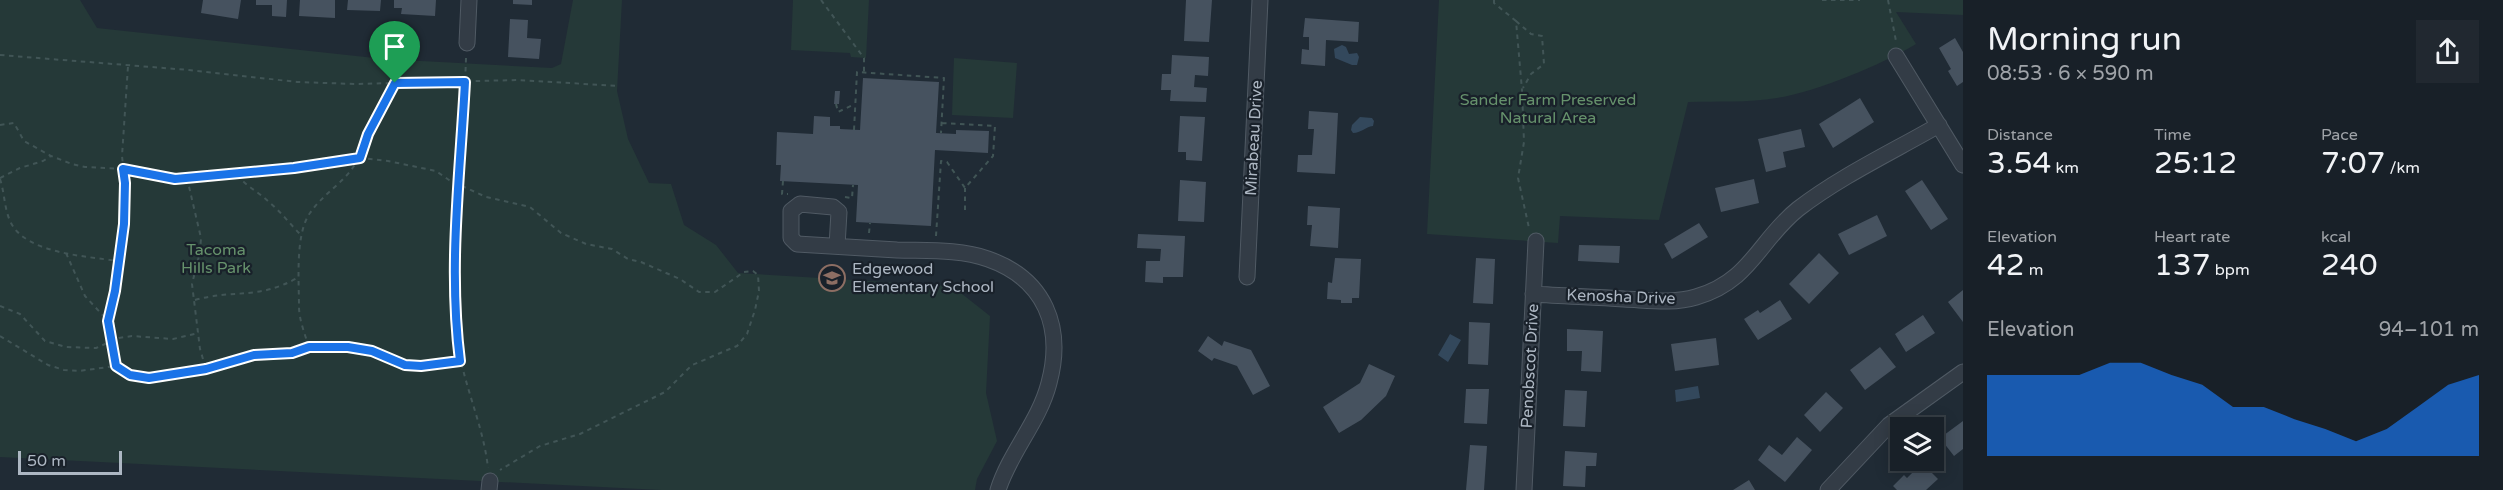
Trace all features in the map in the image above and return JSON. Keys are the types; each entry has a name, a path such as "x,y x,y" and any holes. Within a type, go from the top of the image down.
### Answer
{"street":[{"path":"467,43 470,0"},
{"name":"Mirabeau Drive","path":"1247,277 1260,0"},
{"path":"1896,56 1963,165"},
{"name":"Kenosha Drive","path":"1533,294 1671,301 1696,297 1735,278 1753,261 1774,233 1797,210 1847,176 1939,125"},
{"name":"Penobscot Drive","path":"1524,490 1536,241"},
{"path":"837,246 948,252 987,258 1012,269 1038,291 1047,308 1053,328 1053,358 1049,383 1038,415 1004,472 998,490"},
{"path":"1828,490 1889,424 1963,372"}],"path":[{"path":"821,0 864,58 864,74"},
{"path":"1494,0 1494,3 1531,34 1542,36 1544,64 1531,74 1522,90"},
{"path":"1822,0 1860,0"},
{"path":"1888,0 1893,36 1899,48 1896,56"},
{"path":"1516,21 1524,142 1518,178 1530,234 1536,241"},
{"path":"467,43 457,183 454,304 460,361 481,428 490,485"},
{"path":"0,55 297,82 395,83 518,80 619,86"},
{"path":"116,366 108,321 115,291 117,261 124,224 123,113 128,65"},
{"path":"854,130 857,72 944,78 941,133"},
{"path":"309,347 299,307 300,290 297,278 300,264 300,234 310,212 360,158 368,134 395,83"},
{"path":"836,104 838,112 855,104"},
{"path":"0,125 14,123 24,141 51,156 85,167 123,169 161,178 237,174 371,158 436,171 449,180 486,196 530,207 561,234 586,244 612,249 628,259 641,262 680,279 699,292 715,292 739,275 750,271 756,273 759,279 755,310 747,334 737,346 692,365 665,392 580,434 540,446 502,468 490,485"},
{"path":"942,123 995,126 993,156 965,188"},
{"path":"51,156 20,168 0,179 5,208 13,226 21,235 33,242 66,253 117,261"},
{"path":"936,240 941,161 947,162 965,188 965,210"},
{"path":"237,174 248,188 283,214 300,234"},
{"path":"187,178 201,238 192,284 206,369"},
{"path":"869,236 870,223"},
{"path":"66,253 85,296 108,321"},
{"path":"195,300 218,295 260,293 297,278"},
{"path":"0,306 14,310 37,335 55,345 96,348 132,336 172,339 199,333"},
{"path":"0,336 48,365 64,370 79,371 116,366 130,375 149,378 206,369 254,355 292,353 309,347 348,347 372,351 405,365 421,366 460,361"}],"green space":[{"name":"Tacoma Hills Park","path":"0,0 80,0 97,28 384,59 552,68 561,64 573,0 622,0 617,91 628,139 649,183 671,184 684,225 716,245 738,273 952,286 990,316 986,393 997,441 977,479 975,490 661,490 0,457"},
{"path":"793,0 869,0 866,58 851,57 850,53 791,50"},
{"name":"Sander Farm Preserved Natural Area","path":"1439,0 1963,0 1963,15 1896,12 1916,44 1867,69 1829,84 1793,95 1766,100 1688,102 1659,220 1560,216 1558,243 1427,234"},
{"path":"954,58 1017,63 1013,118 952,115"}],"water":[{"path":"1342,45 1346,47 1349,54 1357,53 1359,57 1357,65 1335,58 1334,49"},
{"path":"1360,117 1372,118 1373,126 1353,133 1352,125"},
{"path":"1450,334 1461,340 1448,362 1438,355"},
{"path":"1698,386 1700,398 1676,402 1675,390"}],"building":[{"path":"203,0 241,0 238,19 201,13"},
{"path":"256,0 287,0 286,17 272,16 272,5 256,5"},
{"path":"300,0 335,0 335,18 299,16"},
{"path":"348,0 381,0 380,11 347,10"},
{"path":"394,0 436,0 435,16 401,14 402,8 394,8"},
{"path":"513,0 532,0 532,5 513,4"},
{"path":"1186,0 1212,0 1209,42 1184,41"},
{"path":"1305,18 1359,22 1358,42 1326,40 1325,66 1301,64 1302,49 1309,50 1309,37 1303,37"},
{"path":"510,19 528,20 527,38 541,39 539,59 508,57"},
{"path":"1955,38 1963,52 1963,82 1957,86 1948,71 1951,69 1939,48"},
{"path":"1172,55 1209,57 1208,76 1195,75 1194,87 1207,88 1206,102 1170,101 1171,90 1161,90 1162,74 1171,74"},
{"path":"863,78 939,82 936,133 956,134 956,130 989,131 988,153 935,150 931,226 856,222 858,185 780,181 781,165 776,165 777,132 813,134 814,116 830,117 830,126 860,130"},
{"path":"835,91 840,91 839,104 834,104"},
{"path":"1860,98 1874,122 1833,148 1819,124"},
{"path":"1309,111 1338,113 1335,174 1297,172 1298,155 1312,155 1314,129 1308,129"},
{"path":"1180,116 1205,117 1202,161 1186,160 1186,152 1178,152"},
{"path":"1801,129 1805,147 1783,152 1786,167 1766,172 1758,139"},
{"path":"1754,179 1759,203 1721,212 1715,188"},
{"path":"1180,180 1206,182 1204,222 1178,221"},
{"path":"1922,180 1948,219 1931,230 1905,191"},
{"path":"1308,206 1340,208 1338,248 1310,246 1312,225 1307,225"},
{"path":"1877,215 1887,236 1849,255 1838,234"},
{"path":"1699,223 1708,237 1672,259 1664,244"},
{"path":"1138,234 1185,236 1183,277 1163,277 1163,283 1145,282 1146,261 1160,261 1161,249 1137,248"},
{"path":"1579,245 1620,246 1619,263 1578,261"},
{"path":"1819,253 1839,273 1809,304 1789,284"},
{"path":"1335,258 1361,259 1359,298 1352,298 1352,303 1327,299 1328,282 1332,283"},
{"path":"1476,258 1495,259 1493,304 1473,303"},
{"path":"1963,290 1963,322 1948,302"},
{"path":"1780,300 1792,319 1758,340 1744,319 1758,310 1760,313"},
{"path":"1923,315 1935,333 1906,352 1895,334"},
{"path":"1469,322 1490,323 1488,365 1468,364"},
{"path":"1567,329 1603,331 1601,372 1581,371 1582,351 1567,351"},
{"path":"1208,336 1222,346 1224,341 1251,350 1270,386 1253,395 1237,366 1214,358 1212,361 1198,351"},
{"path":"1716,338 1719,365 1675,371 1671,344"},
{"path":"1880,347 1896,367 1865,390 1850,370"},
{"path":"1369,364 1395,376 1386,396 1361,420 1339,433 1323,407 1360,383"},
{"path":"1466,389 1489,389 1487,424 1464,423"},
{"path":"1565,390 1587,391 1585,427 1563,426"},
{"path":"1826,392 1843,408 1820,432 1804,415"},
{"path":"1963,421 1963,449 1954,456 1944,443 1944,435"},
{"path":"1797,437 1812,450 1785,482 1758,460 1769,445 1782,455"},
{"path":"1470,445 1487,446 1484,490 1466,490"},
{"path":"1565,451 1597,453 1596,466 1586,466 1585,487 1563,486"},
{"path":"1914,471 1930,471 1938,479 1926,490 1897,490 1893,486 1904,475 1907,478"},
{"path":"1749,480 1755,490 1733,490"}],"place":[{"name":"Edgewood Elementary School","path":"832,278"}],"route":[{"path":"465,82 462,149 455,214 454,264 454,304 460,361 441,365 405,365 372,351 348,347 309,347 292,353 272,352 233,359 206,369 149,378 130,375 116,366 108,321 115,291 117,261 124,224 125,175 123,169 175,179 294,168 360,158 368,134 395,83 465,82"}]}
